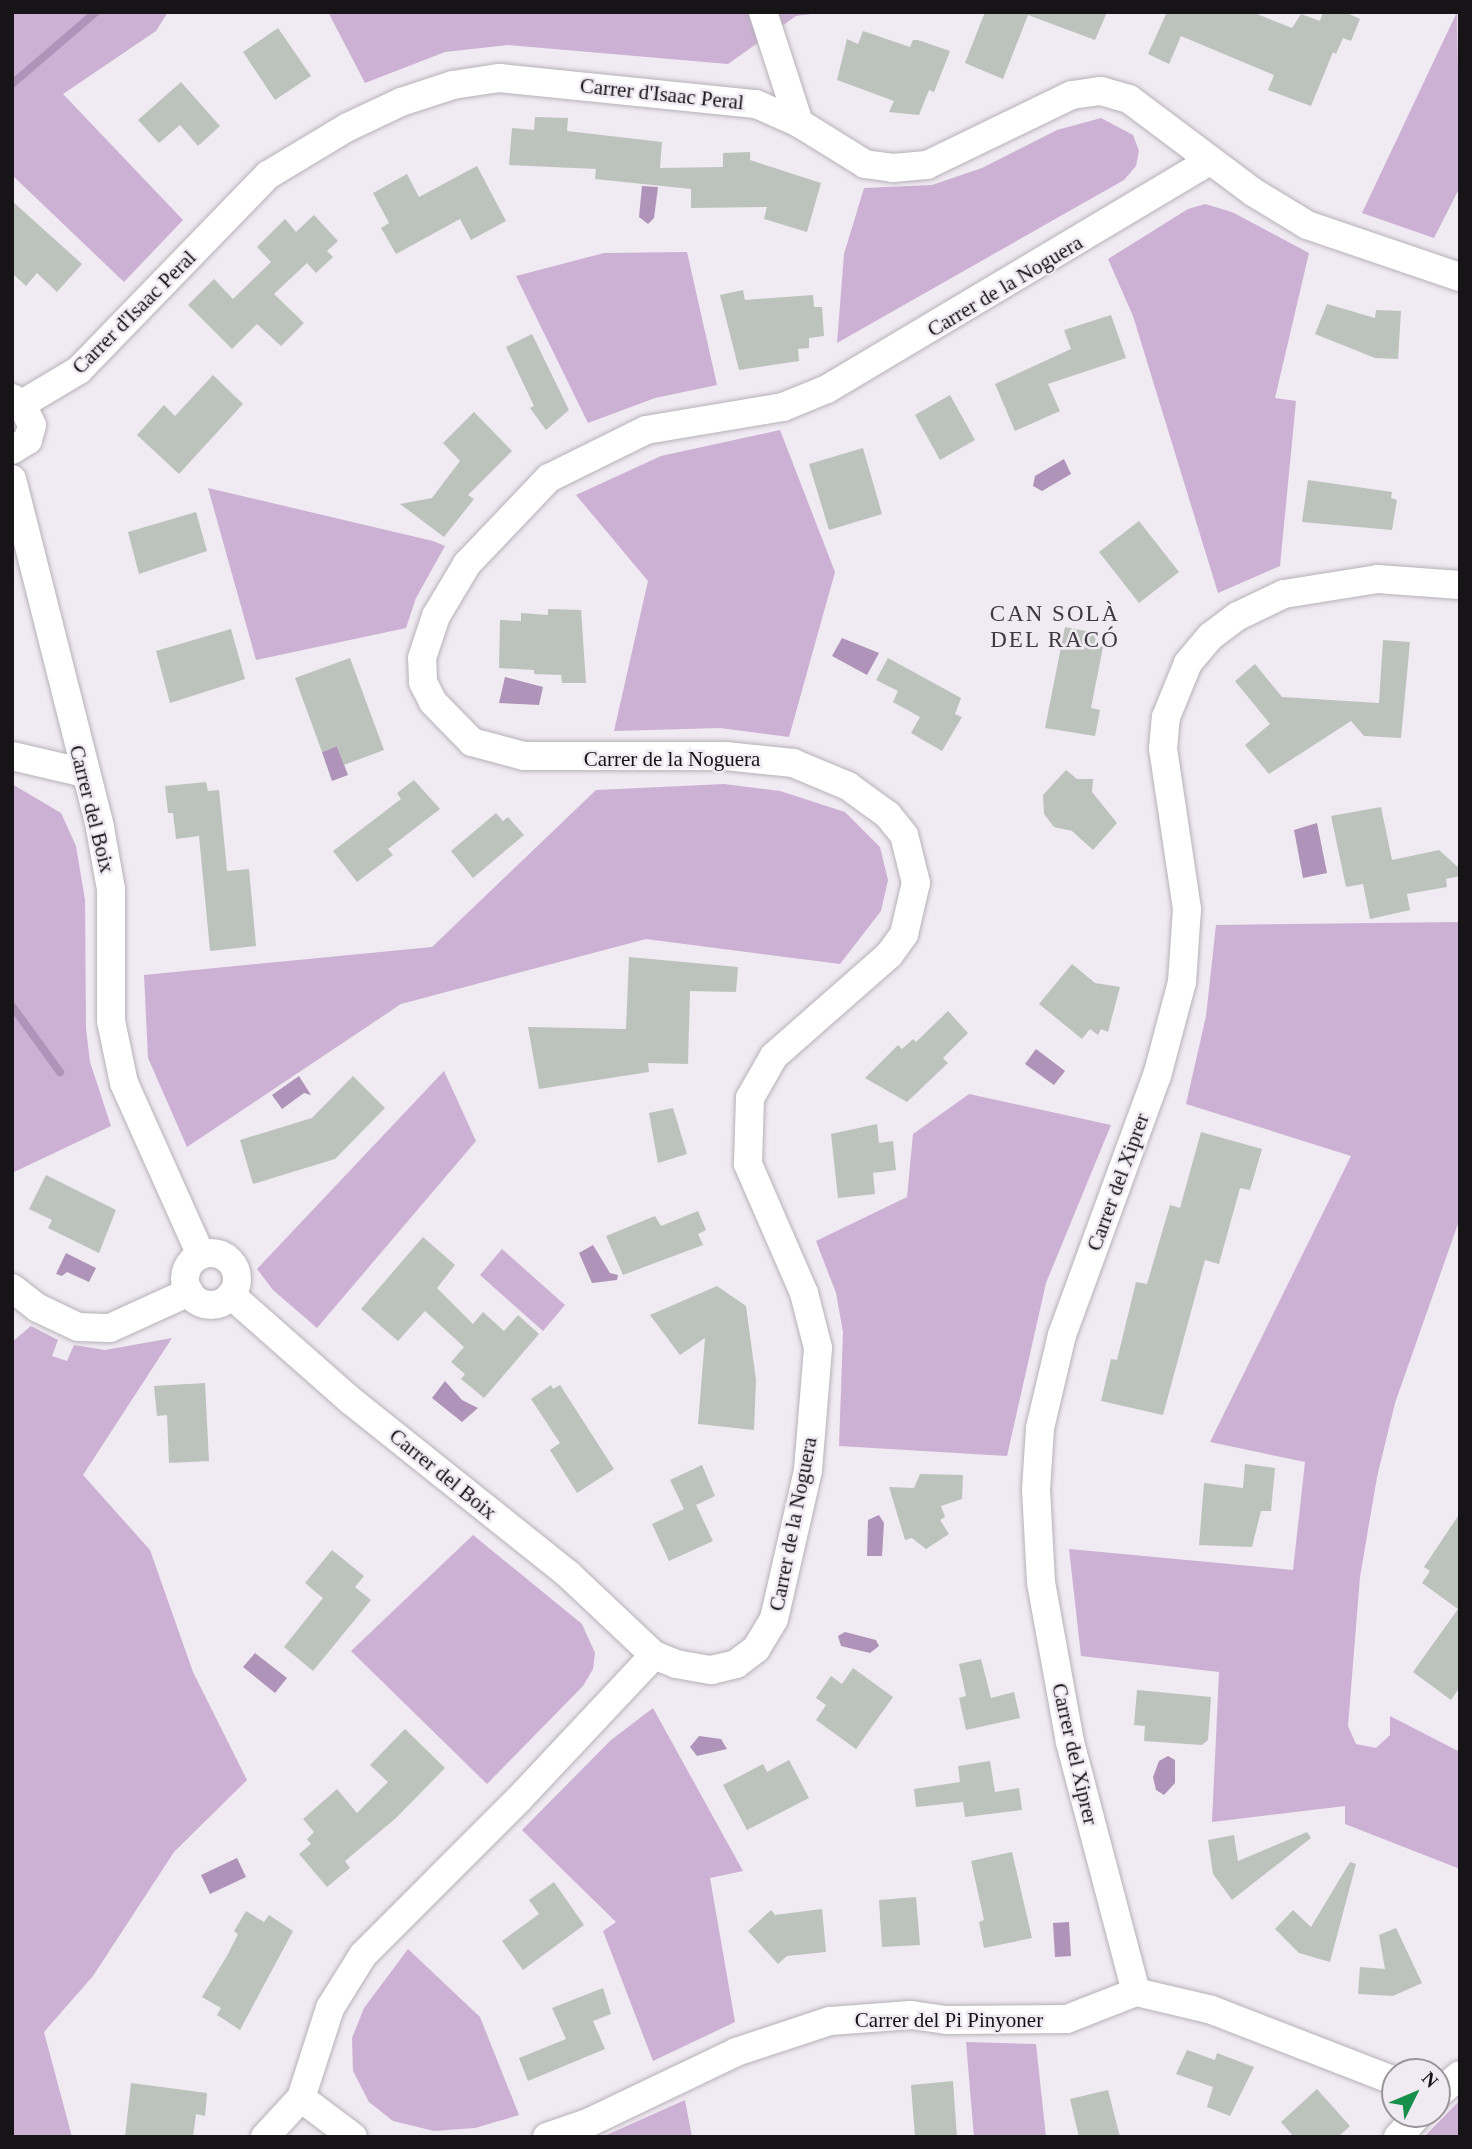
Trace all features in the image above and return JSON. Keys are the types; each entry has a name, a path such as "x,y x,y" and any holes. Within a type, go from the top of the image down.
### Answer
{"street":[{"path":"766,24 799,123"},
{"name":"Carrer d'Isaac Peral","path":"17,401 79,370 268,175 348,127 401,102 499,78 756,104 799,123 865,164 904,167 927,165 1072,94 1101,91 1129,99 1210,161 1307,225 1460,277"},
{"name":"Carrer de la Noguera","path":"654,1655 677,1664 711,1670 736,1664 756,1649 774,1619 808,1470 818,1348 804,1293 748,1164 750,1098 774,1056 889,956 904,934 911,912 916,883 914,862 904,835 871,800 793,763 725,756 524,756 472,742 433,702 423,682 422,658 436,616 467,564 496,529 549,478 571,465 646,430 783,407 827,390 1210,161"},
{"path":"12,450 28,440 32,425 17,401"},
{"name":"Carrer del Boix","path":"12,479 111,889 111,1021 124,1083 201,1255"},
{"name":"Carrer del Xiprer","path":"1136,1992 1070,1742 1041,1582 1036,1490 1040,1428 1062,1335 1157,1076 1182,982 1187,909 1163,749 1166,718 1188,663 1211,636 1237,616 1284,594 1378,579 1460,585"},
{"path":"12,756 85,774"},
{"path":"219,1254 233,1265 237,1280 231,1295 209,1305 189,1292 188,1267 201,1255 219,1254"},
{"path":"12,1287 38,1308 78,1327 110,1328 189,1292"},
{"name":"Carrer del Boix","path":"231,1295 350,1400 569,1575 654,1655"},
{"path":"265,2137 301,2098 330,2008 363,1955 517,1800 654,1655"},
{"path":"1136,1992 1225,2015 1381,2076"},
{"name":"Carrer del Pi Pinyoner","path":"547,2137 590,2122 736,2052 830,2021 911,2015 947,2020 1067,2020 1136,1992"},
{"path":"301,2098 353,2137"}],"shaded area":[{"path":"12,12 168,12 156,31 63,94 183,220 124,282 12,175"},
{"path":"328,12 826,12 796,16 728,64 508,45 445,52 365,83"},
{"path":"1457,12 1460,187 1434,238 1362,213"},
{"path":"1101,118 1133,135 1139,151 1136,166 1124,180 837,343 844,254 864,188 932,185 982,168 1057,130"},
{"path":"642,186 658,187 654,218 648,224 639,217"},
{"path":"1205,204 1232,212 1309,253 1275,398 1296,401 1280,566 1218,593 1133,316 1108,259 1188,209"},
{"path":"687,252 717,385 655,398 588,423 516,276 604,253"},
{"path":"780,430 835,572 789,737 720,728 614,731 648,581 576,495 661,456"},
{"path":"1064,459 1071,474 1042,491 1033,486 1035,476"},
{"path":"208,488 445,546 416,598 406,628 256,660"},
{"path":"842,638 879,653 867,675 832,656"},
{"path":"505,677 543,687 539,705 499,703"},
{"path":"337,746 348,775 332,781 322,752"},
{"path":"12,784 61,813 76,846 85,900 86,1028 90,1062 111,1126 12,1173"},
{"path":"724,784 780,791 845,812 880,847 888,880 881,911 840,964 646,939 401,1004 187,1147 148,1058 144,975 432,947 596,790"},
{"path":"1317,823 1327,873 1303,878 1294,830"},
{"path":"1460,922 1460,1218 1395,1403 1377,1477 1360,1577 1348,1726 1356,1744 1376,1748 1390,1735 1390,1716 1460,1752 1460,1869 1345,1824 1345,1806 1212,1822 1219,1672 1081,1656 1069,1549 1293,1570 1305,1462 1210,1442 1351,1156 1186,1104 1206,1016 1216,925"},
{"path":"1036,1049 1065,1071 1054,1085 1025,1064"},
{"path":"444,1071 476,1141 317,1328 273,1290 257,1269"},
{"path":"299,1076 311,1095 304,1093 282,1109 272,1095"},
{"path":"969,1094 1111,1125 1046,1283 1007,1456 839,1446 843,1332 836,1293 816,1241 907,1197 913,1134"},
{"path":"593,1245 610,1273 618,1275 617,1280 592,1283 579,1253"},
{"path":"502,1249 565,1305 543,1331 480,1275"},
{"path":"66,1253 96,1268 89,1282 67,1272 62,1276 56,1274"},
{"path":"31,1326 58,1340 52,1356 67,1361 74,1345 105,1350 172,1338 83,1475 150,1550 193,1672 247,1780 174,1852 93,1976 44,2032 72,2137 12,2137 12,1342"},
{"path":"445,1381 462,1400 478,1408 462,1422 432,1398"},
{"path":"879,1515 884,1523 882,1556 867,1556 868,1520"},
{"path":"473,1535 582,1624 595,1653 593,1669 583,1686 487,1784 351,1651"},
{"path":"845,1632 876,1640 879,1646 870,1653 841,1646 838,1636"},
{"path":"255,1653 287,1678 275,1693 243,1667"},
{"path":"653,1708 743,1871 710,1878 735,2022 653,2061 603,1931 616,1922 522,1830 611,1740"},
{"path":"699,1736 721,1739 727,1749 697,1756 690,1747"},
{"path":"1168,1756 1175,1760 1175,1783 1164,1795 1156,1790 1153,1777 1159,1761"},
{"path":"237,1858 246,1877 210,1894 201,1875"},
{"path":"1069,1922 1071,1956 1055,1957 1053,1923"},
{"path":"408,1949 480,2017 519,2115 475,2128 434,2131 393,2121 369,2102 353,2071 352,2038 364,2008"},
{"path":"966,2042 1036,2044 1046,2137 974,2137"},
{"path":"685,2100 692,2137 602,2137"},
{"path":"1460,2100 1460,2137 1424,2137 1433,2128 1451,2128 1451,2109"}],"building":[{"path":"985,12 1107,12 1095,40 1028,15 1003,79 965,63"},
{"path":"1167,12 1252,12 1292,28 1301,14 1320,21 1323,12 1345,12 1360,19 1351,41 1343,38 1336,54 1333,52 1311,106 1268,90 1274,75 1181,36 1169,64 1148,54"},
{"path":"278,28 311,76 275,100 243,52"},
{"path":"863,31 910,47 913,40 918,40 950,51 934,92 929,90 919,115 889,112 894,101 837,80 847,39 858,44"},
{"path":"181,82 220,126 198,146 180,125 159,143 138,120"},
{"path":"535,117 568,118 567,131 662,142 660,168 723,167 723,153 750,152 750,160 821,183 807,232 764,219 767,207 691,208 691,189 595,179 596,169 509,165 512,128 534,130"},
{"path":"477,166 506,221 471,240 460,219 396,254 381,228 389,223 373,193 407,174 419,197"},
{"path":"12,201 82,264 57,292 37,273 26,286 12,273"},
{"path":"314,215 338,241 327,251 333,257 316,273 307,263 274,294 304,323 281,346 257,324 232,349 188,305 214,279 233,299 271,262 257,247 285,219 296,232"},
{"path":"743,290 745,300 813,295 814,307 822,307 824,336 809,338 809,348 798,349 799,361 739,370 720,295"},
{"path":"1327,304 1375,318 1376,310 1401,311 1398,359 1375,358 1315,334"},
{"path":"1111,315 1126,358 1048,384 1060,411 1015,431 995,384 1071,349 1064,330"},
{"path":"532,334 569,410 546,430 530,408 534,406 506,347"},
{"path":"213,375 243,404 179,474 137,435 164,405 175,416"},
{"path":"950,395 975,440 940,460 915,415"},
{"path":"474,412 512,451 468,495 474,499 444,537 400,504 432,498 460,461 443,443"},
{"path":"863,448 882,514 829,530 809,464"},
{"path":"1308,480 1392,492 1391,498 1397,500 1392,530 1302,522"},
{"path":"196,512 207,551 139,574 128,532"},
{"path":"1139,521 1179,572 1139,603 1099,552"},
{"path":"548,609 581,610 586,683 562,683 561,675 499,668 500,620 521,621 521,613 548,615"},
{"path":"1065,627 1096,633 1095,645 1103,647 1091,708 1100,710 1095,736 1045,728"},
{"path":"231,629 245,679 170,703 156,651"},
{"path":"1383,640 1410,642 1401,738 1364,736 1351,721 1269,774 1245,745 1270,724 1235,681 1255,664 1282,697 1379,703"},
{"path":"350,658 384,750 344,765 337,746 322,752 295,678"},
{"path":"888,658 961,698 955,714 962,717 942,751 911,733 920,717 893,702 898,691 876,680"},
{"path":"1066,770 1077,779 1093,779 1092,792 1117,823 1093,850 1072,831 1054,827 1044,814 1043,795"},
{"path":"414,780 440,809 388,849 393,855 357,882 333,851 401,799 397,793"},
{"path":"206,782 208,791 219,790 227,871 249,869 256,946 210,951 199,836 176,839 173,813 168,813 165,786"},
{"path":"1381,807 1392,860 1439,850 1460,869 1460,876 1446,879 1447,887 1407,894 1410,910 1370,919 1363,884 1346,887 1331,816"},
{"path":"496,813 503,821 508,817 524,835 473,878 451,851"},
{"path":"629,957 738,967 736,992 690,991 688,1064 648,1063 649,1072 539,1089 528,1027 626,1029"},
{"path":"1072,964 1095,983 1120,987 1108,1032 1101,1029 1098,1035 1090,1029 1082,1039 1039,1004"},
{"path":"948,1011 968,1033 943,1058 948,1063 907,1102 865,1078 898,1045 902,1049 913,1039 916,1042"},
{"path":"353,1076 385,1108 335,1159 253,1184 240,1140 312,1118"},
{"path":"673,1108 687,1154 658,1163 649,1113"},
{"path":"877,1124 879,1143 893,1141 896,1170 873,1173 875,1194 838,1198 831,1134"},
{"path":"1201,1132 1262,1149 1250,1190 1240,1188 1219,1264 1205,1260 1163,1415 1101,1401 1111,1359 1117,1360 1136,1282 1147,1284 1170,1205 1180,1208"},
{"path":"46,1175 116,1210 99,1253 48,1228 52,1220 29,1209"},
{"path":"698,1211 706,1230 698,1234 703,1245 623,1275 606,1236 655,1216 661,1226"},
{"path":"423,1237 455,1265 437,1288 473,1324 483,1312 504,1331 518,1315 539,1334 484,1398 461,1379 465,1374 451,1362 464,1347 425,1311 398,1341 361,1309"},
{"path":"717,1286 746,1306 756,1380 754,1430 698,1424 705,1338 680,1355 650,1315"},
{"path":"205,1383 209,1461 169,1463 167,1415 157,1416 154,1386"},
{"path":"551,1385 553,1389 560,1385 614,1469 577,1493 550,1450 560,1443 531,1399"},
{"path":"1245,1464 1275,1468 1271,1511 1261,1511 1252,1547 1199,1545 1204,1483 1243,1488"},
{"path":"702,1465 715,1496 696,1505 713,1541 669,1561 652,1524 684,1509 670,1480"},
{"path":"920,1474 963,1475 962,1499 941,1506 945,1517 940,1520 949,1534 926,1549 912,1538 905,1540 889,1487 914,1488"},
{"path":"1460,1513 1460,1687 1451,1700 1413,1672 1458,1609 1422,1583 1430,1571 1424,1567"},
{"path":"332,1550 364,1576 355,1587 371,1600 313,1671 284,1647 323,1598 305,1583"},
{"path":"981,1659 991,1698 1014,1692 1020,1718 966,1730 959,1698 966,1696 959,1664"},
{"path":"853,1668 893,1697 856,1749 816,1720 826,1705 816,1698 831,1676 842,1684"},
{"path":"1137,1690 1211,1697 1208,1740 1202,1745 1144,1741 1145,1726 1134,1725"},
{"path":"405,1729 445,1768 396,1818 345,1861 350,1868 327,1887 299,1854 311,1844 307,1839 314,1832 303,1819 337,1789 357,1813 388,1782 370,1765"},
{"path":"789,1760 809,1798 747,1830 723,1785 763,1764 767,1772"},
{"path":"990,1761 995,1792 1019,1788 1022,1810 965,1817 963,1802 916,1807 914,1789 960,1782 958,1766"},
{"path":"1307,1832 1311,1838 1232,1900 1213,1874 1208,1840 1234,1835 1238,1861"},
{"path":"1012,1852 1032,1938 984,1948 979,1922 984,1920 971,1861"},
{"path":"1350,1862 1356,1864 1330,1962 1299,1953 1275,1929 1293,1910 1311,1927"},
{"path":"554,1882 584,1925 523,1970 502,1941 539,1914 529,1900"},
{"path":"916,1897 920,1945 882,1947 879,1900"},
{"path":"822,1909 826,1952 787,1956 778,1964 748,1931 771,1910 775,1915"},
{"path":"246,1911 264,1922 269,1915 293,1931 240,2030 217,2015 221,2008 202,1997 227,1956 238,1934 234,1931"},
{"path":"1396,1928 1422,1983 1393,1996 1358,1994 1360,1967 1385,1969 1379,1935"},
{"path":"603,1988 611,2014 593,2021 605,2049 528,2081 519,2058 566,2039 552,2008"},
{"path":"1187,2050 1215,2060 1217,2053 1254,2067 1230,2116 1207,2107 1213,2087 1176,2074"},
{"path":"953,2081 957,2137 915,2137 911,2085"},
{"path":"131,2083 207,2093 205,2116 196,2114 193,2137 125,2137"},
{"path":"1317,2089 1350,2126 1338,2137 1294,2137 1281,2122"},
{"path":"1108,2090 1120,2137 1079,2137 1070,2099"}],"waterway":[{"path":"12,84 96,12"},
{"path":"12,1006 60,1072"}],"district":[{"name":"CAN SOLÀ DEL RACÓ","path":"1055,627"}]}
